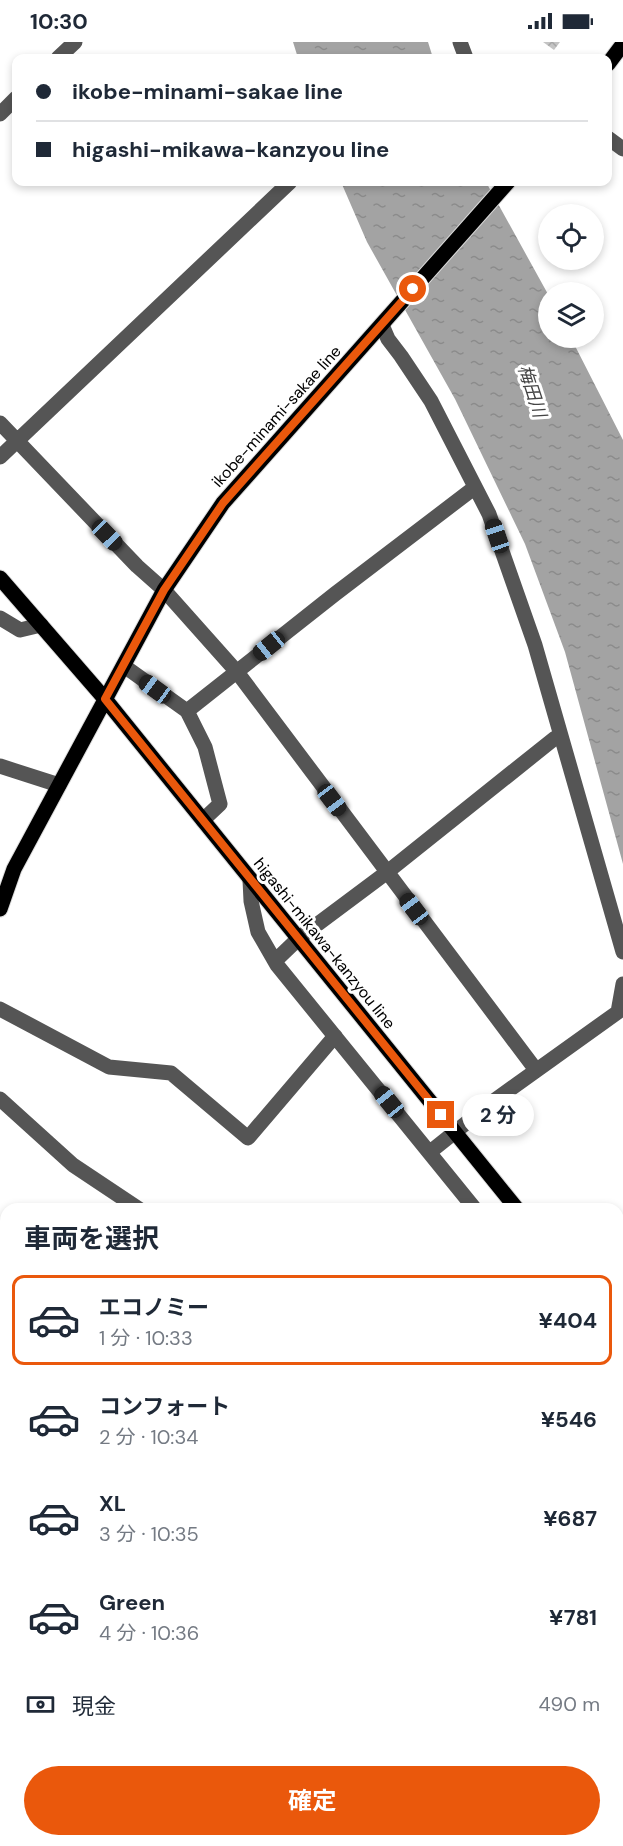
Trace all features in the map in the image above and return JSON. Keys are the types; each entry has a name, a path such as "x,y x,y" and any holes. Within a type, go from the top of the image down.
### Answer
{"main road":[{"path":"612,59 623,44"},
{"name":"ikobe-minami-sakae line","path":"105,699 164,590 223,503 504,186"},
{"name":"higashi-mikawa-kanzyou line","path":"0,578 105,699 512,1203"},
{"path":"0,909 14,869 105,699"}],"street":[{"path":"62,54 75,42"},
{"path":"0,114 12,102"},
{"path":"0,458 286,186"},
{"path":"381,325 387,339 431,401 489,514 535,645 623,952"},
{"path":"0,423 137,566 164,590 237,672 536,1071"},
{"path":"187,711 474,488"},
{"path":"0,618 20,630 41,625"},
{"path":"124,666 187,711 205,747 220,804 202,820"},
{"path":"275,961 299,938 386,873 555,738 561,738"},
{"path":"0,766 59,785"},
{"path":"250,880 251,901 258,932 275,961 470,1203"},
{"path":"430,1152 618,1012 623,984"},
{"path":"0,1009 109,1067 171,1073 248,1138 335,1036"},
{"path":"0,1099 73,1165 120,1203"}],"water":[{"path":"293,42 428,42 432,54 297,54"},
{"name":"梅田川","path":"343,186 488,186 541,282 538,282 538,348 576,348 623,440 623,864 565,652 525,544 455,399 367,242"}],"building":[{"path":"543,42 560,42 554,50"}],"route":[{"path":"413,289 223,503 164,590 105,699 441,1115"}]}
